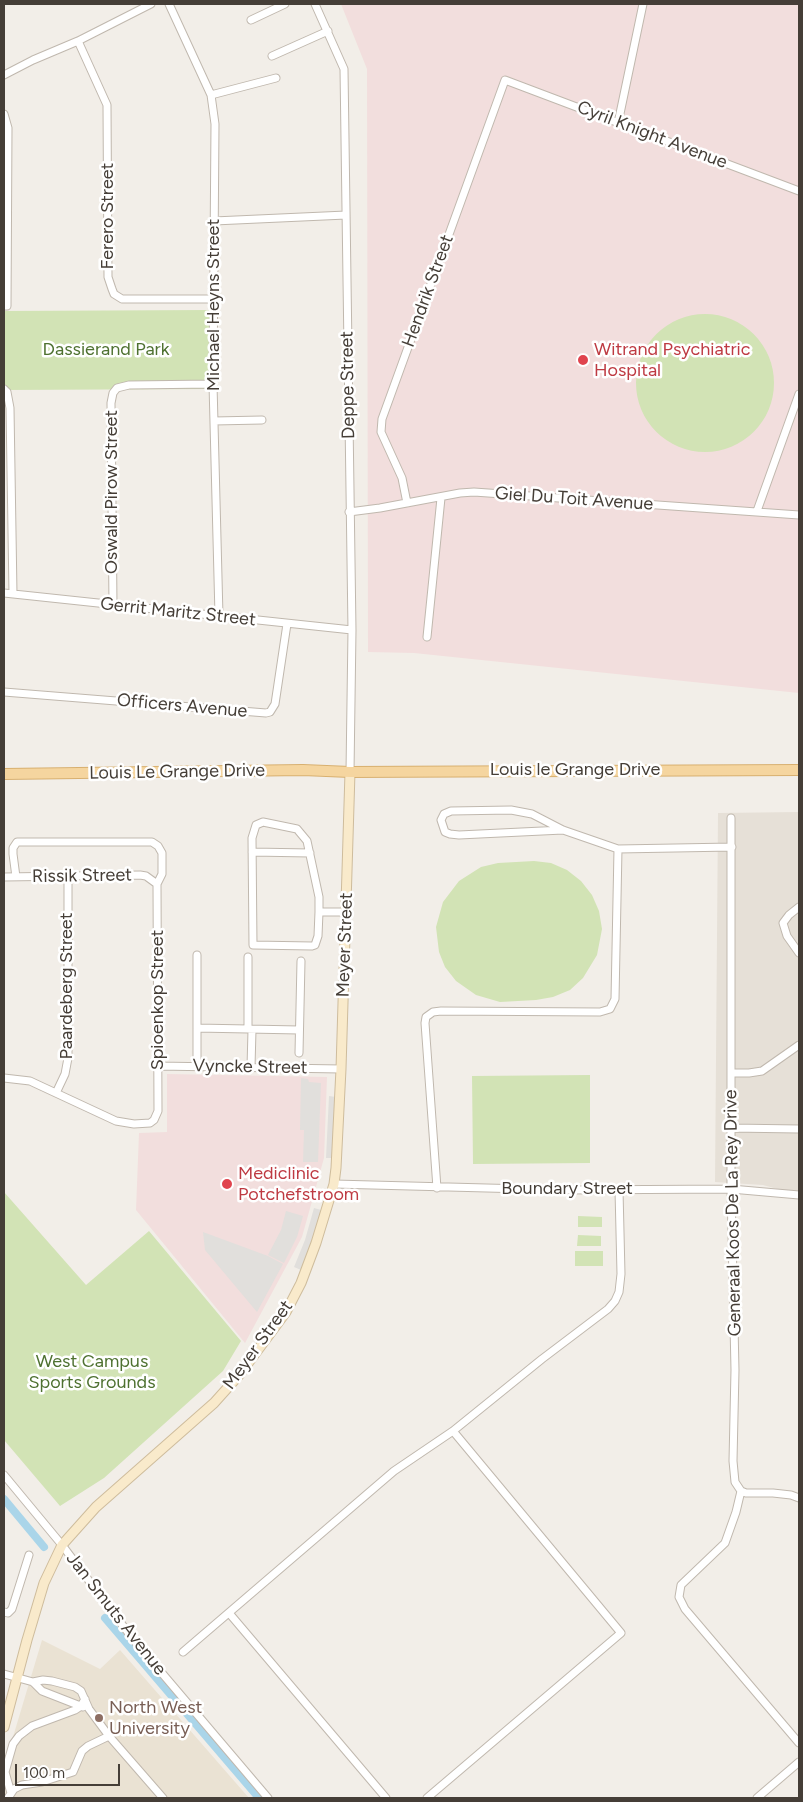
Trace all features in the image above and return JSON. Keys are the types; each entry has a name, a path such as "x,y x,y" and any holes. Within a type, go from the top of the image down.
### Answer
{"main road":[{"name":"Louis Le Grange Drive","path":"4,774 303,770 350,772"},
{"name":"Louis le Grange Drive","path":"350,772 799,770"}],"street":[{"path":"4,76 33,60 78,41 150,4"},
{"name":"Michael Heyns Street","path":"169,4 211,95 215,124 213,384 219,616"},
{"path":"251,20 285,4"},
{"name":"Deppe Street","path":"315,4 344,69 352,630 350,772"},
{"path":"618,123 644,4"},
{"path":"272,56 328,31"},
{"name":"Ferero Street","path":"78,41 107,105 108,277 114,294 122,299 214,299"},
{"path":"211,95 276,78"},
{"name":"Cyril Knight Avenue","path":"505,80 799,191"},
{"name":"Hendrik Street","path":"407,503 402,478 381,432 382,419 505,80"},
{"path":"4,114 8,128 7,306 4,306"},
{"path":"214,221 346,215"},
{"name":"Oswald Pirow Street","path":"113,605 112,395 117,388 129,385 213,384"},
{"path":"4,390 7,393 10,408 13,594"},
{"path":"757,511 799,394"},
{"path":"214,421 262,420"},
{"name":"Giel Du Toit Avenue","path":"350,512 474,492 799,515"},
{"path":"427,637 441,498"},
{"name":"Gerrit Maritz Street","path":"4,593 352,630"},
{"name":"Officers Avenue","path":"4,692 266,714 270,712 275,704 288,624"},
{"name":"Meyer Street","path":"4,1726 44,1584 62,1545 96,1507 214,1403 261,1348 286,1312 301,1283 316,1243 334,1184 341,1069 350,772"},
{"path":"563,830 459,835 445,832 441,820 444,814 451,811 511,810 532,814 563,830 618,849 732,847"},
{"name":"Generaal Koos De La Rey Drive","path":"731,818 731,1190 735,1370 733,1461 735,1482 740,1491 736,1512 725,1543 681,1585 680,1597 685,1608 799,1743"},
{"path":"263,822 297,829 308,840 310,853 319,897 318,936 315,945 253,946 252,852 256,825 263,822"},
{"name":"Spioenkop Street","path":"16,877 12,854 17,842 152,842 158,846 162,853 162,874 157,884 157,1117 150,1123 116,1122 56,1094"},
{"path":"437,1188 426,1017 433,1012 441,1010 600,1012 610,1009 615,999 618,849"},
{"path":"252,852 310,853"},
{"name":"Rissik Street","path":"4,877 68,875 146,876 157,884"},
{"name":"Paardeberg Street","path":"56,1094 65,1074 68,1058 68,875"},
{"path":"799,906 783,922 787,936 799,953"},
{"path":"319,912 347,912"},
{"path":"197,955 197,1066"},
{"path":"248,957 251,1067"},
{"path":"299,1053 301,960"},
{"path":"197,1028 299,1030"},
{"path":"731,1073 762,1071 799,1045"},
{"name":"Vyncke Street","path":"158,1066 341,1069"},
{"path":"4,1078 24,1079 56,1094"},
{"path":"731,1128 799,1129"},
{"name":"Boundary Street","path":"334,1184 437,1188 731,1190 799,1196"},
{"path":"183,1652 394,1471 453,1431 608,1309 615,1301 619,1292 621,1274 619,1190"},
{"path":"427,1798 621,1633 453,1431"},
{"name":"Jan Smuts Avenue","path":"4,1475 62,1545 133,1639 268,1798"},
{"path":"740,1491 746,1493 791,1495 799,1498"},
{"path":"4,1612 8,1613 12,1610 29,1555"},
{"path":"229,1612 386,1798"},
{"path":"4,1674 34,1682 43,1680 75,1687 81,1691 83,1702 109,1736 163,1798"},
{"path":"34,1682 42,1691 83,1702"},
{"path":"10,1796 5,1772 13,1744 19,1736 32,1726 75,1710 83,1702"},
{"path":"10,1796 22,1785 42,1782 73,1772 82,1751 109,1736"},
{"path":"757,1798 799,1762"}],"shaded area":[{"name":"Witrand Psychiatric Hospital","path":"341,4 799,4 799,693 414,653 368,652 367,69"},
{"path":"799,812 799,1195 763,1185 715,1182 718,813"},
{"name":"Mediclinic Potchefstroom","path":"167,1074 327,1077 324,1158 302,1237 245,1343 136,1210 139,1133 167,1132"},
{"path":"301,1078 308,1079 309,1082 321,1083 318,1162 303,1162 304,1130 300,1130"},
{"path":"329,1096 336,1097 332,1158 326,1158"},
{"path":"314,1208 321,1210 312,1242 301,1270 294,1267 305,1240"},
{"path":"286,1211 303,1216 297,1237 284,1263 268,1255 281,1230"},
{"path":"203,1232 268,1256 283,1264 257,1312 205,1250"},
{"name":"North West University","path":"42,1640 100,1669 120,1650 249,1798 4,1798 4,1767"}],"green space":[{"name":"Dassierand Park","path":"209,310 209,389 4,390 4,311"},
{"path":"705,314 719,315 732,319 744,325 754,334 763,344 769,356 773,369 773,397 769,410 763,422 754,432 744,441 732,447 719,451 705,452 691,451 678,447 666,441 656,432 647,422 641,410 637,397 636,383 637,369 641,356 647,344 656,334 666,325 678,319 691,315"},
{"path":"534,861 551,863 567,870 581,881 592,895 599,911 602,929 597,955 583,978 570,990 553,997 500,1002 476,995 456,981 445,967 439,952 436,927 443,902 459,881 481,867 498,863"},
{"path":"590,1075 590,1163 473,1164 472,1076"},
{"name":"West Campus Sports Grounds","path":"4,1192 86,1285 149,1231 241,1341 223,1371 104,1478 60,1506 4,1440"},
{"path":"578,1216 602,1217 602,1227 578,1227"},
{"path":"578,1235 601,1236 601,1246 577,1246"},
{"path":"575,1251 603,1251 603,1266 575,1266"}],"waterway":[{"path":"4,1499 44,1547"},
{"path":"105,1618 259,1798"}],"place":[{"name":"Witrand Psychiatric Hospital","path":"583,360"},
{"name":"Mediclinic Potchefstroom","path":"227,1184"},
{"name":"North West University","path":"99,1718"}]}
